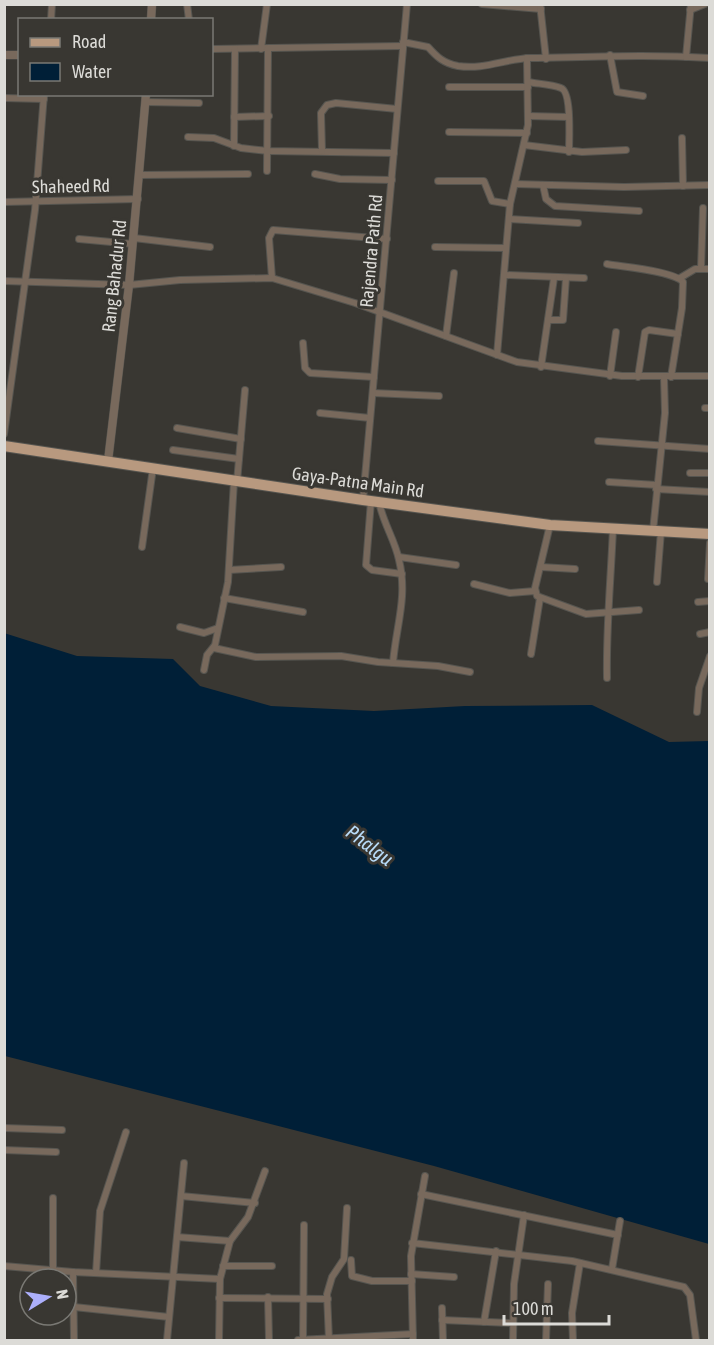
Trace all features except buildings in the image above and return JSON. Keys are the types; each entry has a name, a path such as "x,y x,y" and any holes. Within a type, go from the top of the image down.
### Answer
{"main road":[{"name":"Gaya-Patna Main Rd","path":"4,446 371,501 550,525 710,534"}],"street":[{"path":"267,4 265,49 269,116 267,171"},
{"name":"Rajendra Path Rd","path":"402,574 372,570 366,565 371,501 370,418 406,4"},
{"path":"482,4 541,7 546,58"},
{"path":"686,57 690,7 705,4"},
{"path":"213,49 403,44 428,47 440,60 454,65 480,68 527,58 610,55 710,58"},
{"path":"234,146 235,50"},
{"path":"610,55 617,92 643,96"},
{"path":"497,355 510,204 527,133 527,58"},
{"path":"449,87 528,85 563,89 569,117 569,152"},
{"path":"4,98 44,97 35,201 4,434"},
{"path":"146,98 199,103"},
{"name":"Rang Bahadur Rd","path":"108,460 134,241 146,98"},
{"path":"322,151 321,113 327,105 336,103 397,109"},
{"path":"234,117 269,116"},
{"path":"528,116 569,117"},
{"path":"449,132 527,133"},
{"path":"188,137 214,138 234,146 268,151 394,153"},
{"path":"682,138 683,186"},
{"path":"524,145 569,152 626,150"},
{"path":"140,175 248,174"},
{"path":"315,174 340,179 392,180"},
{"path":"438,181 484,182 492,201 510,204"},
{"path":"515,184 710,185"},
{"path":"543,184 546,199 555,206 639,211"},
{"name":"Shaheed Rd","path":"4,202 138,199"},
{"path":"701,269 706,226 703,208"},
{"path":"509,219 578,224"},
{"path":"272,279 269,237 273,231 387,239"},
{"path":"79,239 210,247"},
{"path":"435,247 506,248"},
{"path":"607,264 680,278 701,269 710,269"},
{"path":"446,336 454,273"},
{"path":"505,275 584,278"},
{"path":"542,367 554,278"},
{"path":"548,320 563,320 566,278"},
{"path":"657,582 657,487 668,377 678,334 684,291 680,278"},
{"path":"4,281 129,285 180,280 272,279 381,312 497,355 542,367 610,376 710,376"},
{"path":"638,377 645,333 649,330 678,334"},
{"path":"610,376 616,332"},
{"path":"303,343 305,368 310,373 374,377"},
{"path":"204,670 207,655 214,648 229,570 245,390"},
{"path":"373,393 439,396"},
{"path":"320,413 370,418"},
{"path":"177,428 241,438"},
{"path":"598,441 710,448"},
{"path":"173,450 239,459"},
{"path":"142,547 153,468"},
{"path":"690,473 710,473"},
{"path":"609,482 710,492"},
{"path":"371,501 382,518 399,557 402,574 404,602 396,635 393,663"},
{"path":"550,525 535,591 540,598 582,614 639,610"},
{"path":"606,678 606,614 613,528"},
{"path":"708,579 710,543"},
{"path":"399,557 456,565"},
{"path":"229,570 281,567"},
{"path":"541,567 575,568"},
{"path":"474,584 510,594 535,591"},
{"path":"224,598 303,612"},
{"path":"531,654 540,598"},
{"path":"698,602 710,601"},
{"path":"180,627 204,633 218,628"},
{"path":"700,634 710,632"},
{"path":"214,648 256,657 330,656 438,666 470,672"},
{"path":"697,712 699,688 710,656"},
{"path":"4,1128 62,1130"},
{"path":"96,1273 100,1211 126,1132"},
{"path":"4,1150 56,1152"},
{"path":"167,1341 184,1163"},
{"path":"219,1341 220,1279 223,1266 230,1241 255,1203 265,1171"},
{"path":"304,1226 301,1340 413,1337 412,1243 425,1176"},
{"path":"421,1194 618,1235"},
{"path":"181,1196 255,1203"},
{"path":"53,1198 53,1267"},
{"path":"329,1339 328,1299 332,1277 344,1259 347,1208"},
{"path":"513,1341 512,1323 518,1254 524,1215"},
{"path":"612,1269 620,1221"},
{"path":"177,1237 230,1241"},
{"path":"412,1243 496,1251 579,1263 612,1269 688,1290 696,1341"},
{"path":"484,1322 496,1251"},
{"path":"351,1260 352,1276 372,1281 454,1276"},
{"path":"573,1341 572,1313 579,1263"},
{"path":"223,1266 272,1266"},
{"path":"78,1272 220,1279"},
{"path":"546,1341 548,1284"},
{"path":"268,1297 269,1341"},
{"path":"219,1298 328,1299"},
{"path":"78,1307 169,1317"},
{"path":"442,1308 443,1341"},
{"path":"442,1320 512,1323"}],"water":[{"name":"Phalgu","path":"4,633 77,656 173,659 200,686 271,706 374,711 465,706 592,705 669,742 709,741 709,1244 434,1166 5,1056"}]}
